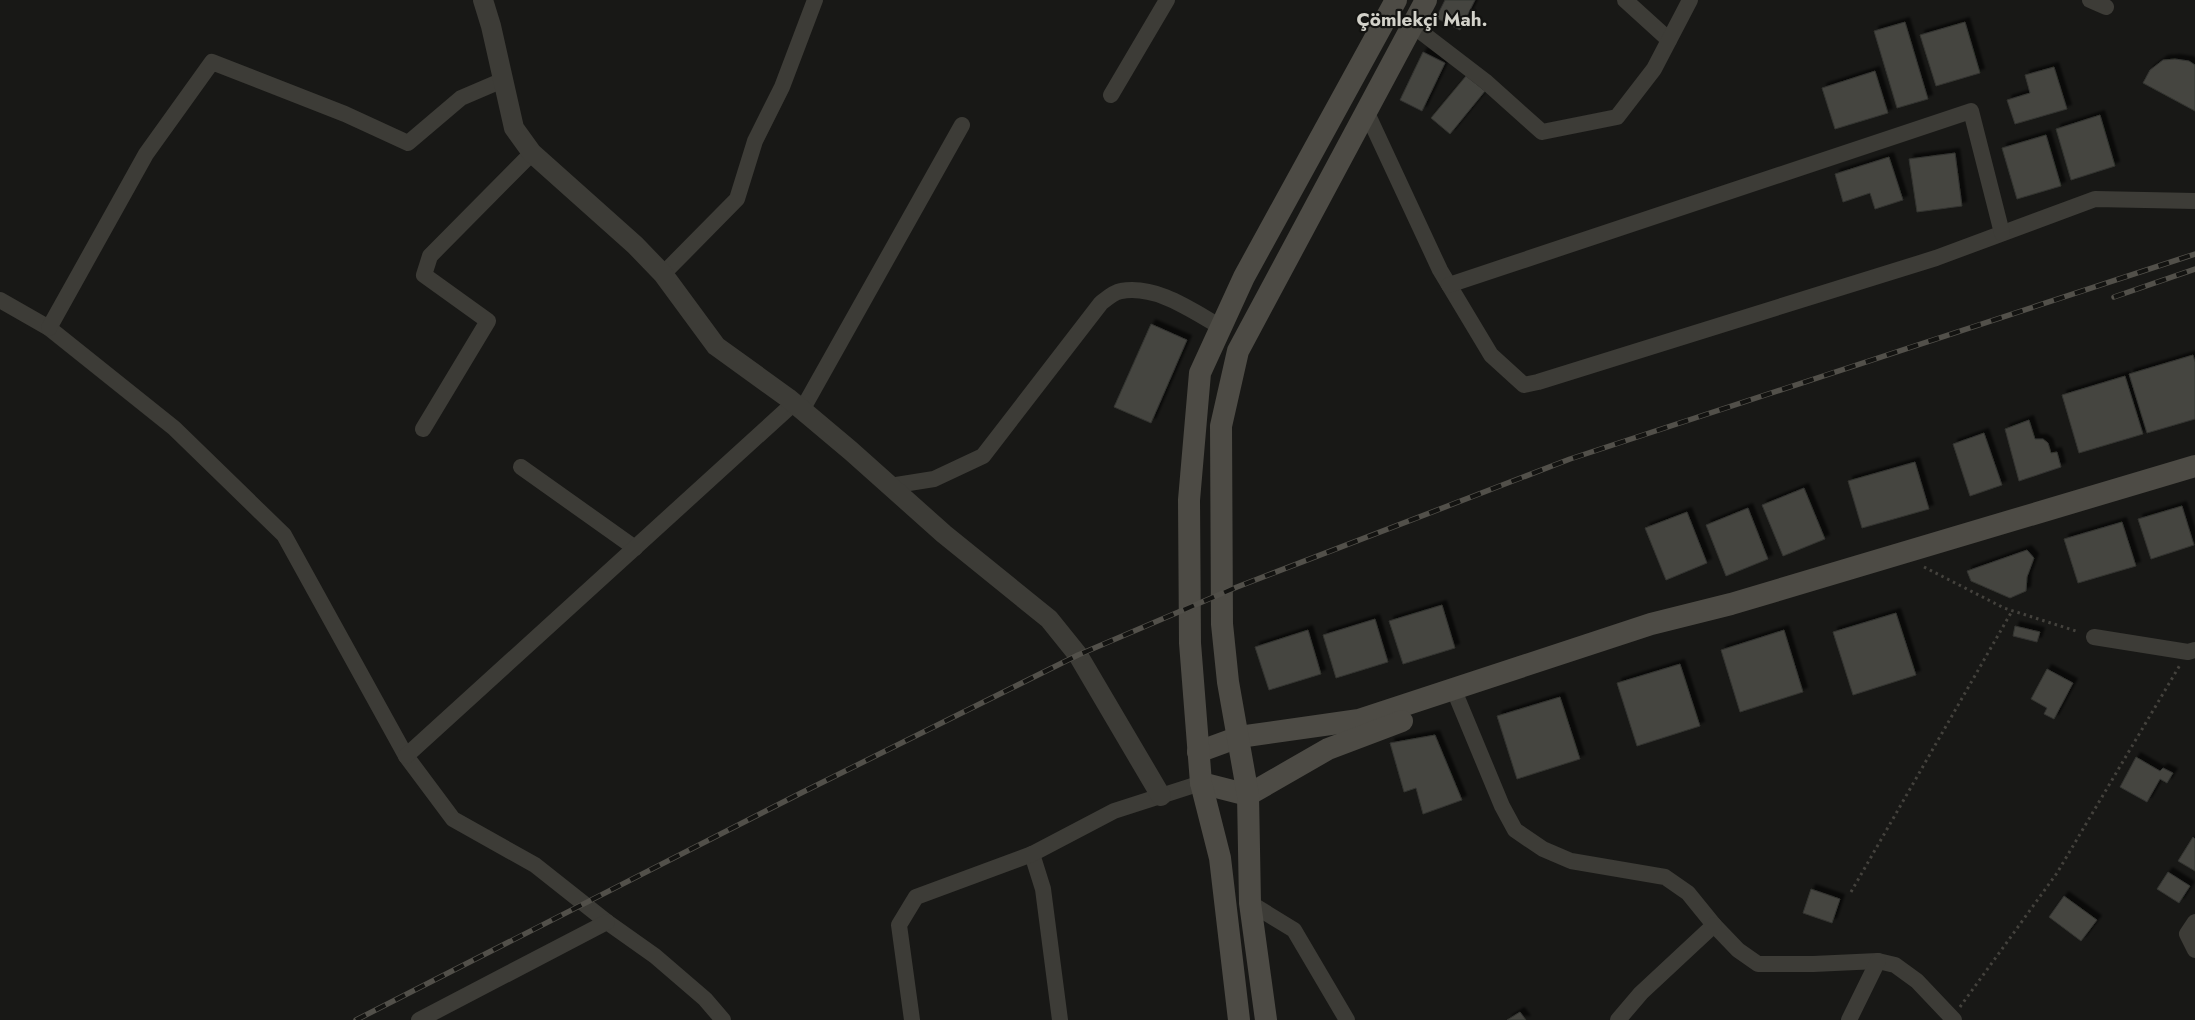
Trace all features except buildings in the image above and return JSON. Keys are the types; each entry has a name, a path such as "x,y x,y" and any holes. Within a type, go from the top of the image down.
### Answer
{"main road":[{"path":"1239,1020 1220,858 1201,783 1190,643 1190,500 1200,373 1244,277 1396,0"},
{"path":"1266,1020 1250,903 1248,795 1228,682 1222,624 1221,426 1238,351 1426,0"},
{"path":"1198,752 1239,737 1360,720 1651,624 1731,604 2195,466"},
{"path":"1201,783 1248,795 1328,749 1458,700 1696,626 1731,604"}],"street":[{"path":"483,0 491,26 514,128 532,153 635,245 664,274 716,346 798,406 944,534 1049,619 1078,655 1161,796"},
{"path":"664,274 737,198 755,141 782,87 815,0"},
{"path":"1111,95 1167,0"},
{"path":"1626,0 1669,40"},
{"path":"1412,25 1485,81 1542,132 1617,117 1654,69 1690,0"},
{"path":"2090,0 2106,7"},
{"path":"49,328 146,154 212,62 345,114 408,142 461,98 503,80"},
{"path":"1366,111 1449,286 1491,355 1524,385 1917,264 2095,199 2195,201"},
{"path":"1449,286 1972,111 2002,233"},
{"path":"406,756 635,548 798,406 962,125"},
{"path":"423,429 488,321 424,275 430,256 532,153"},
{"path":"890,486 934,479 983,456 1101,303 1119,291 1142,291 1170,298 1221,327"},
{"path":"0,300 49,328 174,428 284,535 406,756 453,818 535,865 607,922 655,956 705,999 724,1020"},
{"path":"521,467 635,548"},
{"path":"2094,637 2192,651"},
{"path":"1458,700 1502,806 1515,830 1544,849 1571,861 1665,877 1688,893 1714,925 1738,950 1758,964 1878,961 1895,965 1917,981 1953,1019"},
{"path":"912,1020 899,925 916,897 1032,854 1114,811 1201,783"},
{"path":"1032,854 1043,889 1060,1020"},
{"path":"1250,903 1294,930 1347,1020"},
{"path":"419,1020 607,922"},
{"path":"2195,922 2187,934 2195,950"},
{"path":"1618,1020 1641,993 1714,925"},
{"path":"1849,1020 1878,961"}],"path":[{"path":"1899,554 2012,611 2094,637"},
{"path":"1851,892 2012,611"},
{"path":"1953,1019 2057,873 2192,651"}],"railway":[{"path":"356,1020 801,793 1078,655 1237,587 1570,459 2195,254"},
{"path":"2114,297 2195,269"}],"district":[{"name":"Çömlekçi Mah.","path":"1422,19"}]}
